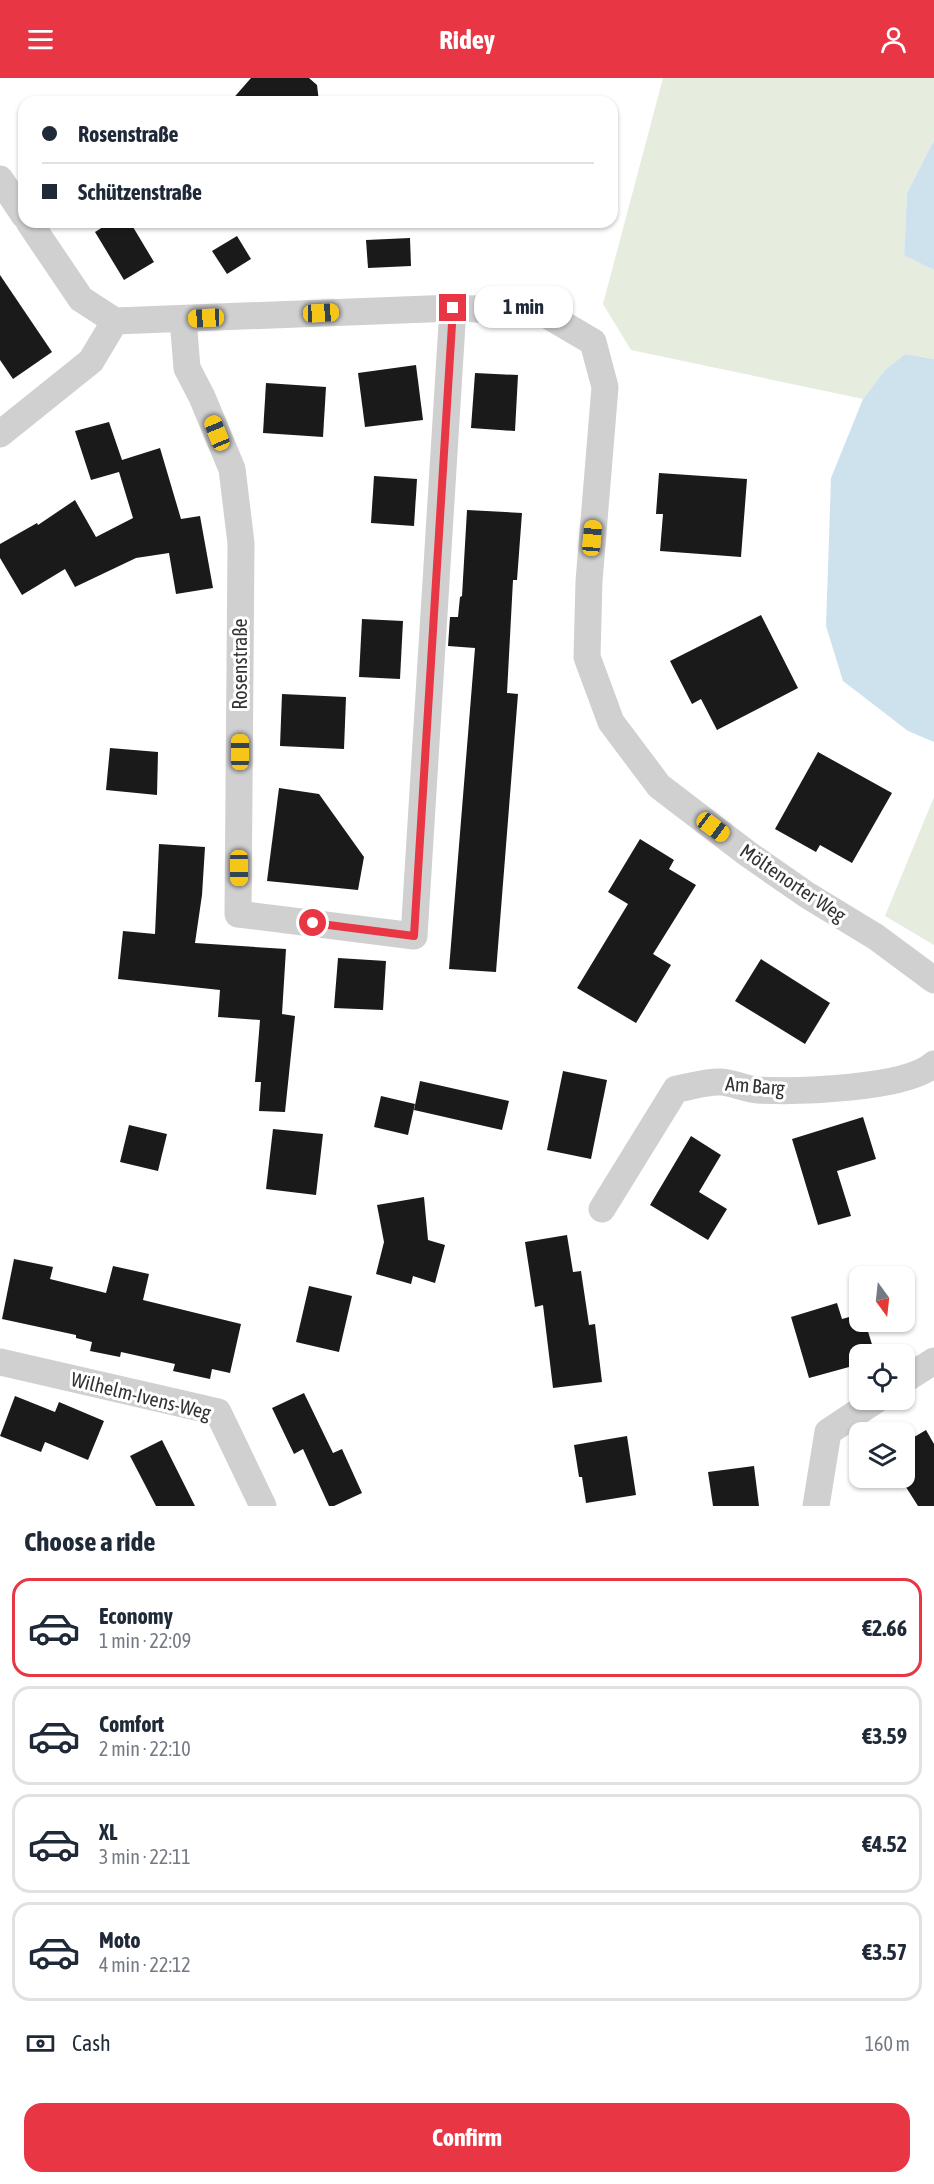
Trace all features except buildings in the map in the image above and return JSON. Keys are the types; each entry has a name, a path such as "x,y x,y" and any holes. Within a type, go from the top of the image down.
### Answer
{"street":[{"path":"0,179 18,206"},
{"path":"0,434 91,361 115,321 81,299 33,228"},
{"name":"Möltenorter Weg","path":"115,321 453,308 542,312 593,342 605,387 589,581 587,657 611,722 659,786 748,855 807,895 876,937 934,980"},
{"name":"Rosenstraße","path":"183,320 188,368 232,469 241,543 238,914 414,936 453,308"},
{"name":"Am Barg","path":"602,1209 676,1089 720,1082 756,1090 839,1088 874,1084 925,1072 934,1064"},
{"path":"915,1373 934,1361"},
{"name":"Wilhelm-Ivens-Weg","path":"0,1362 218,1413 263,1506"},
{"path":"816,1506 828,1432 861,1410"}],"shaded area":[{"path":"663,78 934,78 934,140 907,193 904,254 934,270 934,359 905,354 885,370 863,399 631,350 603,304"},
{"path":"934,797 934,945 885,916"}],"water":[{"path":"934,140 934,270 904,255 907,193"},
{"path":"905,354 934,359 934,742 908,731 843,681 826,626 831,478 863,399 885,370"}],"route":[{"path":"313,923 414,936 453,308"}]}
